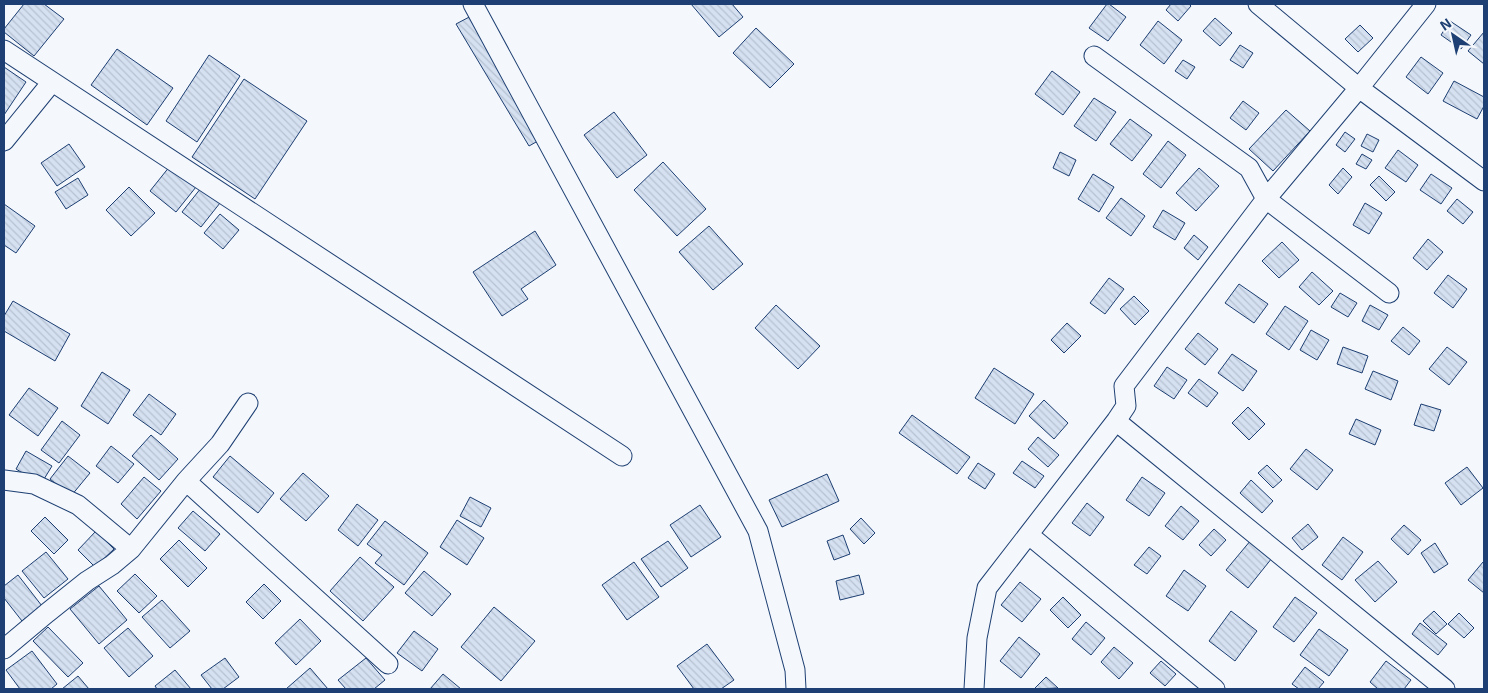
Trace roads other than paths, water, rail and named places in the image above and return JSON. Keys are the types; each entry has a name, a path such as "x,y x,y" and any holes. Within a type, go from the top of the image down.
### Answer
{"street":[{"path":"474,4 758,531 795,670 796,689"},
{"path":"1258,4 1359,88 1484,181"},
{"path":"975,688 977,638 987,588 1116,421 1126,406 1124,386 1266,199 1426,4"},
{"path":"4,50 622,456"},
{"path":"1094,56 1248,168 1266,199 1389,293"},
{"path":"4,141 52,82"},
{"path":"4,648 87,581 112,565 131,549 186,481 220,444 248,403"},
{"path":"1116,421 1444,689"},
{"path":"4,480 34,484 78,505 131,549"},
{"path":"186,481 388,664"},
{"path":"1029,535 1215,689"}]}
